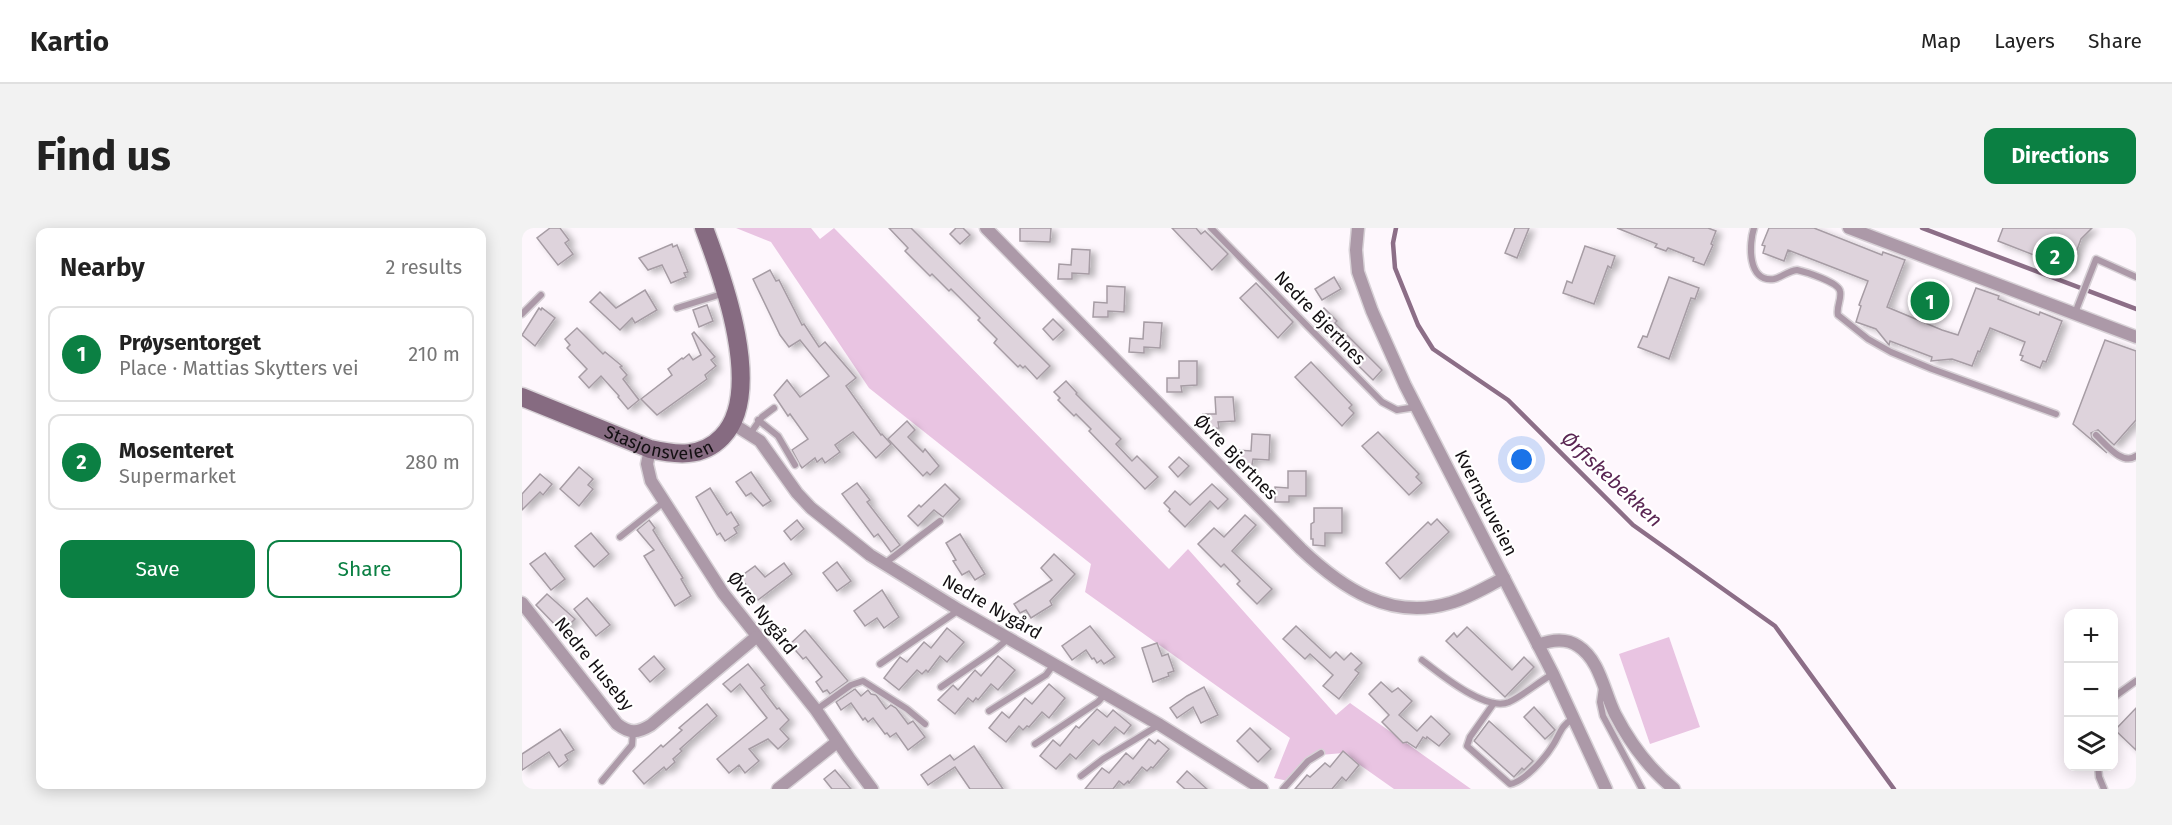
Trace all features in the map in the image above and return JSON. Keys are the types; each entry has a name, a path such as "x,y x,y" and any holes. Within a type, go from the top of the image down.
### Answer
{"main road":[{"name":"Stasjonsveien","path":"522,397 650,449 672,454 695,453 712,446 733,424 739,405 741,377 738,346 726,293 704,228"}],"street":[{"name":"Øvre Bjertnes","path":"986,228 1301,549 1338,582 1375,600 1400,606 1422,607 1449,603 1504,578"},
{"name":"Kvernstuveien","path":"1358,228 1356,261 1360,283 1417,407 1553,674 1606,789"},
{"path":"1849,228 2077,308 2136,337"},
{"name":"Nedre Nygård","path":"733,424 764,445 811,508 834,528 884,564 959,610 1160,725 1262,789"},
{"name":"Øvre Nygård","path":"650,449 648,473 711,576 756,637 816,710 872,789"},
{"name":"Nedre Huseby","path":"522,603 617,724 626,731 642,731 651,725 756,637"},
{"path":"1538,645 1550,641 1563,641 1580,646 1593,663 1614,712 1634,748 1658,776 1674,789"},
{"path":"778,789 837,742"}],"lane":[{"name":"Nedre Bjertnes","path":"1211,228 1382,402 1397,410 1417,407"},
{"path":"1754,228 1750,256 1755,268 1762,276 1770,279 1777,278 1797,270 1834,284 1841,293 1837,309 1838,315 1878,345 1932,369 2056,414"},
{"path":"2077,308 2096,259 2136,277"},
{"path":"676,308 726,293"},
{"path":"522,314 541,295"},
{"path":"750,434 759,420 774,408"},
{"path":"759,420 778,436 795,465"},
{"path":"2096,435 2124,459 2136,456"},
{"path":"620,537 664,502"},
{"path":"884,564 940,521"},
{"path":"880,664 959,610"},
{"path":"941,687 1009,638"},
{"path":"1422,660 1477,697 1494,703 1509,702 1553,674"},
{"path":"989,711 1046,675 1054,664"},
{"path":"816,710 851,685 863,681 907,709 925,724"},
{"path":"2118,694 2136,681"},
{"path":"1602,685 1600,702 1603,716 1642,789"},
{"path":"1035,744 1098,702 1106,693"},
{"path":"1494,703 1470,737 1467,746 1510,784 1519,781 1534,768 1552,746 1563,725 1574,718"},
{"path":"1082,776 1103,759 1160,725"},
{"path":"603,781 632,745 633,732"},
{"path":"1282,789 1308,761 1321,753"},
{"path":"2098,771 2098,777 2104,789"}],"shaded area":[{"path":"736,228 811,228 820,239 834,228 1169,569 1188,549 1336,715 1350,703 1471,789 1394,789 1343,753 1309,756 1288,781 1274,778 1290,738 1085,592 1091,564 869,388 771,242"},
{"path":"1669,637 1700,727 1650,744 1619,654"}],"building":[{"path":"550,228 560,228 569,240 565,243 573,254 558,265 537,238"},
{"path":"889,228 911,228 1050,366 1037,379 1025,366 1018,367 994,343 997,339 978,320 980,318 951,289 949,291 932,274 930,276 905,251 908,248"},
{"path":"956,228 963,228 970,235 960,244 950,234"},
{"path":"1020,228 1051,228 1050,242 1020,241"},
{"path":"1172,228 1196,228 1201,234 1205,231 1228,254 1212,270"},
{"path":"1515,228 1529,228 1517,258 1505,253"},
{"path":"1617,228 1708,228 1716,231 1711,244 1713,245 1704,265 1693,261 1694,258 1668,248 1666,251 1655,247 1657,244"},
{"path":"1769,228 1814,228 1882,255 1883,252 1905,260 1887,307 1942,330 1958,335 1976,288 2039,315 2040,312 2062,321 2046,362 2043,361 2040,368 2021,360 2023,356 2020,355 2025,342 1990,328 1972,366 1952,359 1931,361 1932,357 1890,341 1889,345 1876,329 1856,322 1861,306 1859,305 1868,281 1788,250 1784,261 1763,253 1765,246 1762,245"},
{"path":"2003,228 2092,228 2081,239 2070,269 1998,241"},
{"path":"672,244 673,247 677,245 688,272 684,273 686,277 671,283 662,265 648,270 639,258"},
{"path":"1585,246 1615,256 1611,268 1608,266 1594,304 1563,293 1567,281 1572,283"},
{"path":"1072,249 1090,250 1089,274 1072,273 1072,279 1058,279 1059,264 1071,265"},
{"path":"770,270 776,281 779,280 802,325 804,324 819,347 825,342 856,378 846,386 881,435 891,444 876,458 853,432 835,445 840,452 825,463 822,458 817,462 815,458 802,468 800,465 792,450 808,439 774,395 787,380 800,397 829,376 800,340 789,347 780,335 753,279"},
{"path":"1334,277 1341,289 1322,300 1315,289"},
{"path":"1669,277 1699,288 1695,299 1691,298 1669,359 1638,347 1643,336 1647,337"},
{"path":"1256,283 1293,322 1278,338 1240,298"},
{"path":"1107,286 1125,287 1124,312 1108,311 1108,317 1093,317 1094,302 1107,303"},
{"path":"645,290 657,310 635,323 632,318 620,330 590,302 600,292 616,308"},
{"path":"707,305 713,321 699,327 693,310"},
{"path":"539,308 555,318 535,346 522,335"},
{"path":"1324,308 1337,321 1335,323 1382,370 1373,380 1312,320"},
{"path":"1053,319 1064,330 1053,340 1043,329"},
{"path":"1144,322 1162,323 1160,348 1144,347 1144,353 1129,352 1130,338 1143,339"},
{"path":"577,328 603,354 605,352 622,366 620,367 627,375 623,379 639,400 628,409 601,376 589,388 579,377 587,369 567,348 570,345 565,339"},
{"path":"694,332 715,357 711,360 716,366 705,375 707,379 657,415 641,399 672,375 668,369 682,358 689,354 693,360 701,355 692,334"},
{"path":"2105,340 2136,351 2136,420 2114,445 2098,430 2091,433 2092,438 2107,453 2073,424"},
{"path":"1179,361 1197,361 1197,385 1181,386 1182,392 1167,392 1167,378 1179,378"},
{"path":"1311,362 1352,405 1349,408 1354,413 1342,426 1295,377"},
{"path":"1066,381 1121,439 1116,444 1132,461 1137,456 1158,477 1145,489 1089,431 1091,429 1058,400 1060,398 1054,392"},
{"path":"1215,397 1233,397 1235,421 1218,422 1219,428 1204,429 1203,414 1216,414"},
{"path":"907,421 915,430 908,437 923,452 925,449 939,466 930,475 927,472 923,476 888,439"},
{"path":"1378,432 1419,474 1416,477 1422,483 1409,495 1362,446"},
{"path":"1252,434 1270,435 1269,460 1253,459 1252,465 1237,464 1238,450 1251,451"},
{"path":"1179,457 1189,466 1178,477 1169,467"},
{"path":"579,467 593,479 588,485 593,489 579,506 560,489"},
{"path":"1288,471 1306,471 1306,496 1289,496 1289,502 1275,502 1275,487 1288,488"},
{"path":"751,472 771,501 763,506 751,493 746,496 736,482"},
{"path":"540,474 552,484 543,495 540,492 522,510 522,494"},
{"path":"857,483 870,500 867,502 900,545 891,552 878,534 874,537 842,494"},
{"path":"945,484 960,499 943,517 934,510 918,526 908,516"},
{"path":"1212,484 1228,499 1218,509 1210,501 1185,527 1164,503 1175,491 1190,505"},
{"path":"710,488 727,515 731,512 739,525 734,528 737,533 725,541 720,533 717,535 696,497"},
{"path":"1314,508 1342,508 1342,533 1325,533 1325,546 1313,545 1313,539 1311,539"},
{"path":"1245,515 1256,525 1232,551 1272,589 1257,604 1237,584 1240,581 1224,564 1221,567 1198,544 1214,528 1224,537"},
{"path":"1437,519 1449,532 1400,579 1386,563 1428,522 1431,525"},
{"path":"649,520 691,596 675,606 644,556 654,550 637,530"},
{"path":"797,520 804,529 791,540 784,531"},
{"path":"591,533 609,554 594,567 575,546"},
{"path":"960,534 985,574 975,580 969,571 962,575 946,543"},
{"path":"545,553 565,579 551,590 530,564"},
{"path":"1054,554 1075,574 1050,601 1052,605 1031,618 1026,610 1020,613 1014,604 1052,580 1041,568"},
{"path":"837,562 851,581 837,591 823,573"},
{"path":"784,563 792,574 758,600 740,577 755,566 765,577"},
{"path":"882,590 899,617 884,628 877,618 865,626 854,611"},
{"path":"547,594 575,619 562,632 536,605"},
{"path":"587,598 610,625 596,636 574,609"},
{"path":"1090,626 1115,657 1104,664 1101,660 1097,663 1086,650 1072,660 1062,646"},
{"path":"1296,626 1330,658 1336,652 1344,660 1351,653 1362,663 1355,670 1359,673 1339,699 1323,686 1333,675 1310,654 1305,659 1283,639"},
{"path":"1467,627 1512,670 1524,657 1534,667 1505,697 1446,641 1454,633 1457,637"},
{"path":"947,628 964,642 947,662 940,656 928,672 926,670 922,674 917,670 899,690 884,678 900,657 907,662 924,642 931,648"},
{"path":"805,630 848,681 830,694 827,690 823,692 816,682 822,677 806,657 803,659 790,644"},
{"path":"1157,643 1162,656 1168,654 1174,671 1168,673 1169,676 1153,682 1142,648"},
{"path":"654,656 665,669 650,682 639,669"},
{"path":"998,656 1015,670 998,690 991,684 978,700 976,698 973,702 968,698 955,714 938,700 953,685 958,690 975,670 981,676"},
{"path":"748,664 765,685 761,688 789,720 780,729 789,739 778,749 768,739 749,749 759,761 745,773 739,765 729,773 717,759 767,718 740,684 731,692 723,684"},
{"path":"1381,682 1392,692 1398,688 1412,701 1399,715 1417,731 1431,716 1450,734 1439,746 1427,737 1426,739 1423,737 1416,748 1407,742 1403,743 1382,722 1389,715 1369,694"},
{"path":"1049,684 1065,698 1049,718 1042,712 1029,727 1023,730 1019,726 1006,742 989,728 1002,712 1009,718 1025,698 1032,704"},
{"path":"1204,687 1218,715 1201,723 1193,707 1177,718 1170,708"},
{"path":"855,689 861,696 868,690 871,694 876,695 886,709 891,705 896,708 908,724 913,721 925,737 908,750 896,733 890,737 873,718 868,722 865,718 863,720 851,703 841,710 836,702"},
{"path":"707,704 717,716 680,749 682,751 673,759 675,762 666,770 664,767 644,784 633,771 661,745 663,747 682,730 679,728"},
{"path":"1534,707 1555,730 1545,739 1524,717"},
{"path":"2136,708 2136,750 2118,733 2118,727"},
{"path":"1097,709 1107,717 1113,710 1131,725 1124,734 1115,727 1099,745 1093,740 1076,759 1070,754 1056,769 1040,756 1053,740 1060,746 1076,726 1079,728"},
{"path":"1489,721 1533,761 1514,777 1474,741"},
{"path":"1250,728 1271,749 1258,762 1237,741"},
{"path":"560,729 574,750 565,755 568,760 559,767 549,752 522,770 522,754"},
{"path":"1149,739 1155,744 1158,740 1169,749 1153,768 1147,771 1142,767 1129,783 1128,781 1124,785 1119,781 1113,789 1085,789 1102,768 1109,773 1126,753 1133,759"},
{"path":"974,746 1003,789 970,789 955,767 928,785 921,775 950,755 954,760"},
{"path":"1343,751 1359,765 1346,781 1342,777 1332,789 1295,789 1307,775 1310,777 1325,763 1330,767"},
{"path":"835,770 851,789 832,789 824,779"},
{"path":"1187,771 1207,789 1185,789 1177,782"}],"waterway":[{"name":"Ørfiskebekken","path":"1396,228 1393,243 1395,268 1418,325 1433,349 1508,400 1633,525 1775,626 1894,789"},
{"name":"Ørfiskebekken","path":"1922,228 2136,309"}],"place":[{"name":"Mosenteret","path":"2055,256"},
{"name":"Prøysentorget","path":"1930,301"}]}
